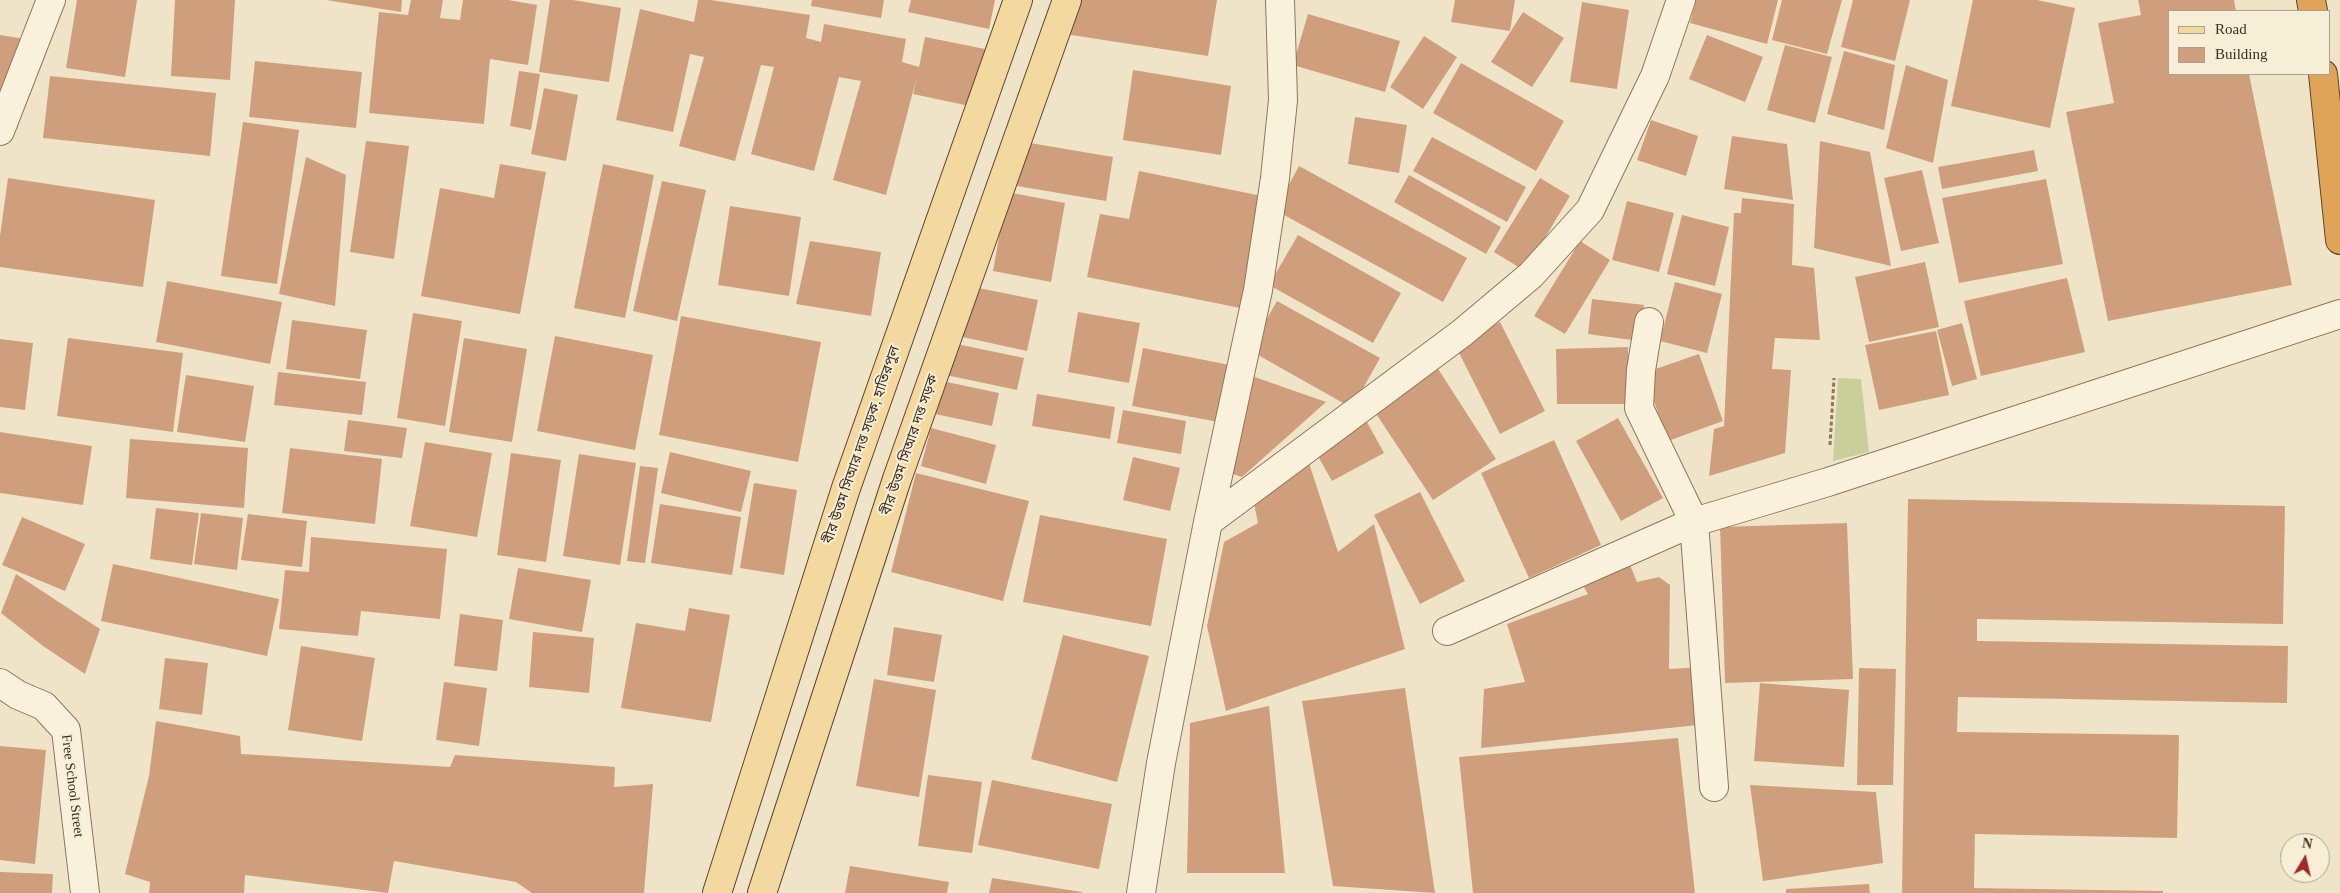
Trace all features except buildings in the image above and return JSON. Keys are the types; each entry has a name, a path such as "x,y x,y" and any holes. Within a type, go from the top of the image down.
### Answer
{"highway":[{"path":"2323,75 2340,240"}],"main road":[{"name":"বীর উত্তম সিআর দত্ত সড়ক, হাতিরপুল","path":"716,893 846,488 1018,0"},
{"name":"বীর উত্তম সিআর দত্ত সড়ক","path":"762,893 897,479 1067,0"}],"street":[{"path":"0,131 50,0"},
{"path":"1141,893 1161,763 1208,522 1258,290 1275,178 1283,100 1280,0"},
{"path":"1208,522 1462,333 1531,275 1590,210 1655,76 1681,0"},
{"path":"1447,631 1694,522 1828,482 2340,314"},
{"path":"1649,322 1641,370 1639,408 1694,522 1714,787"},
{"name":"Free School Street","path":"0,682 18,695 44,706 66,730 85,893"}],"path":[{"path":"1828,482 1834,378"}],"green space":[{"path":"1838,378 1861,379 1869,452 1833,461"}]}
